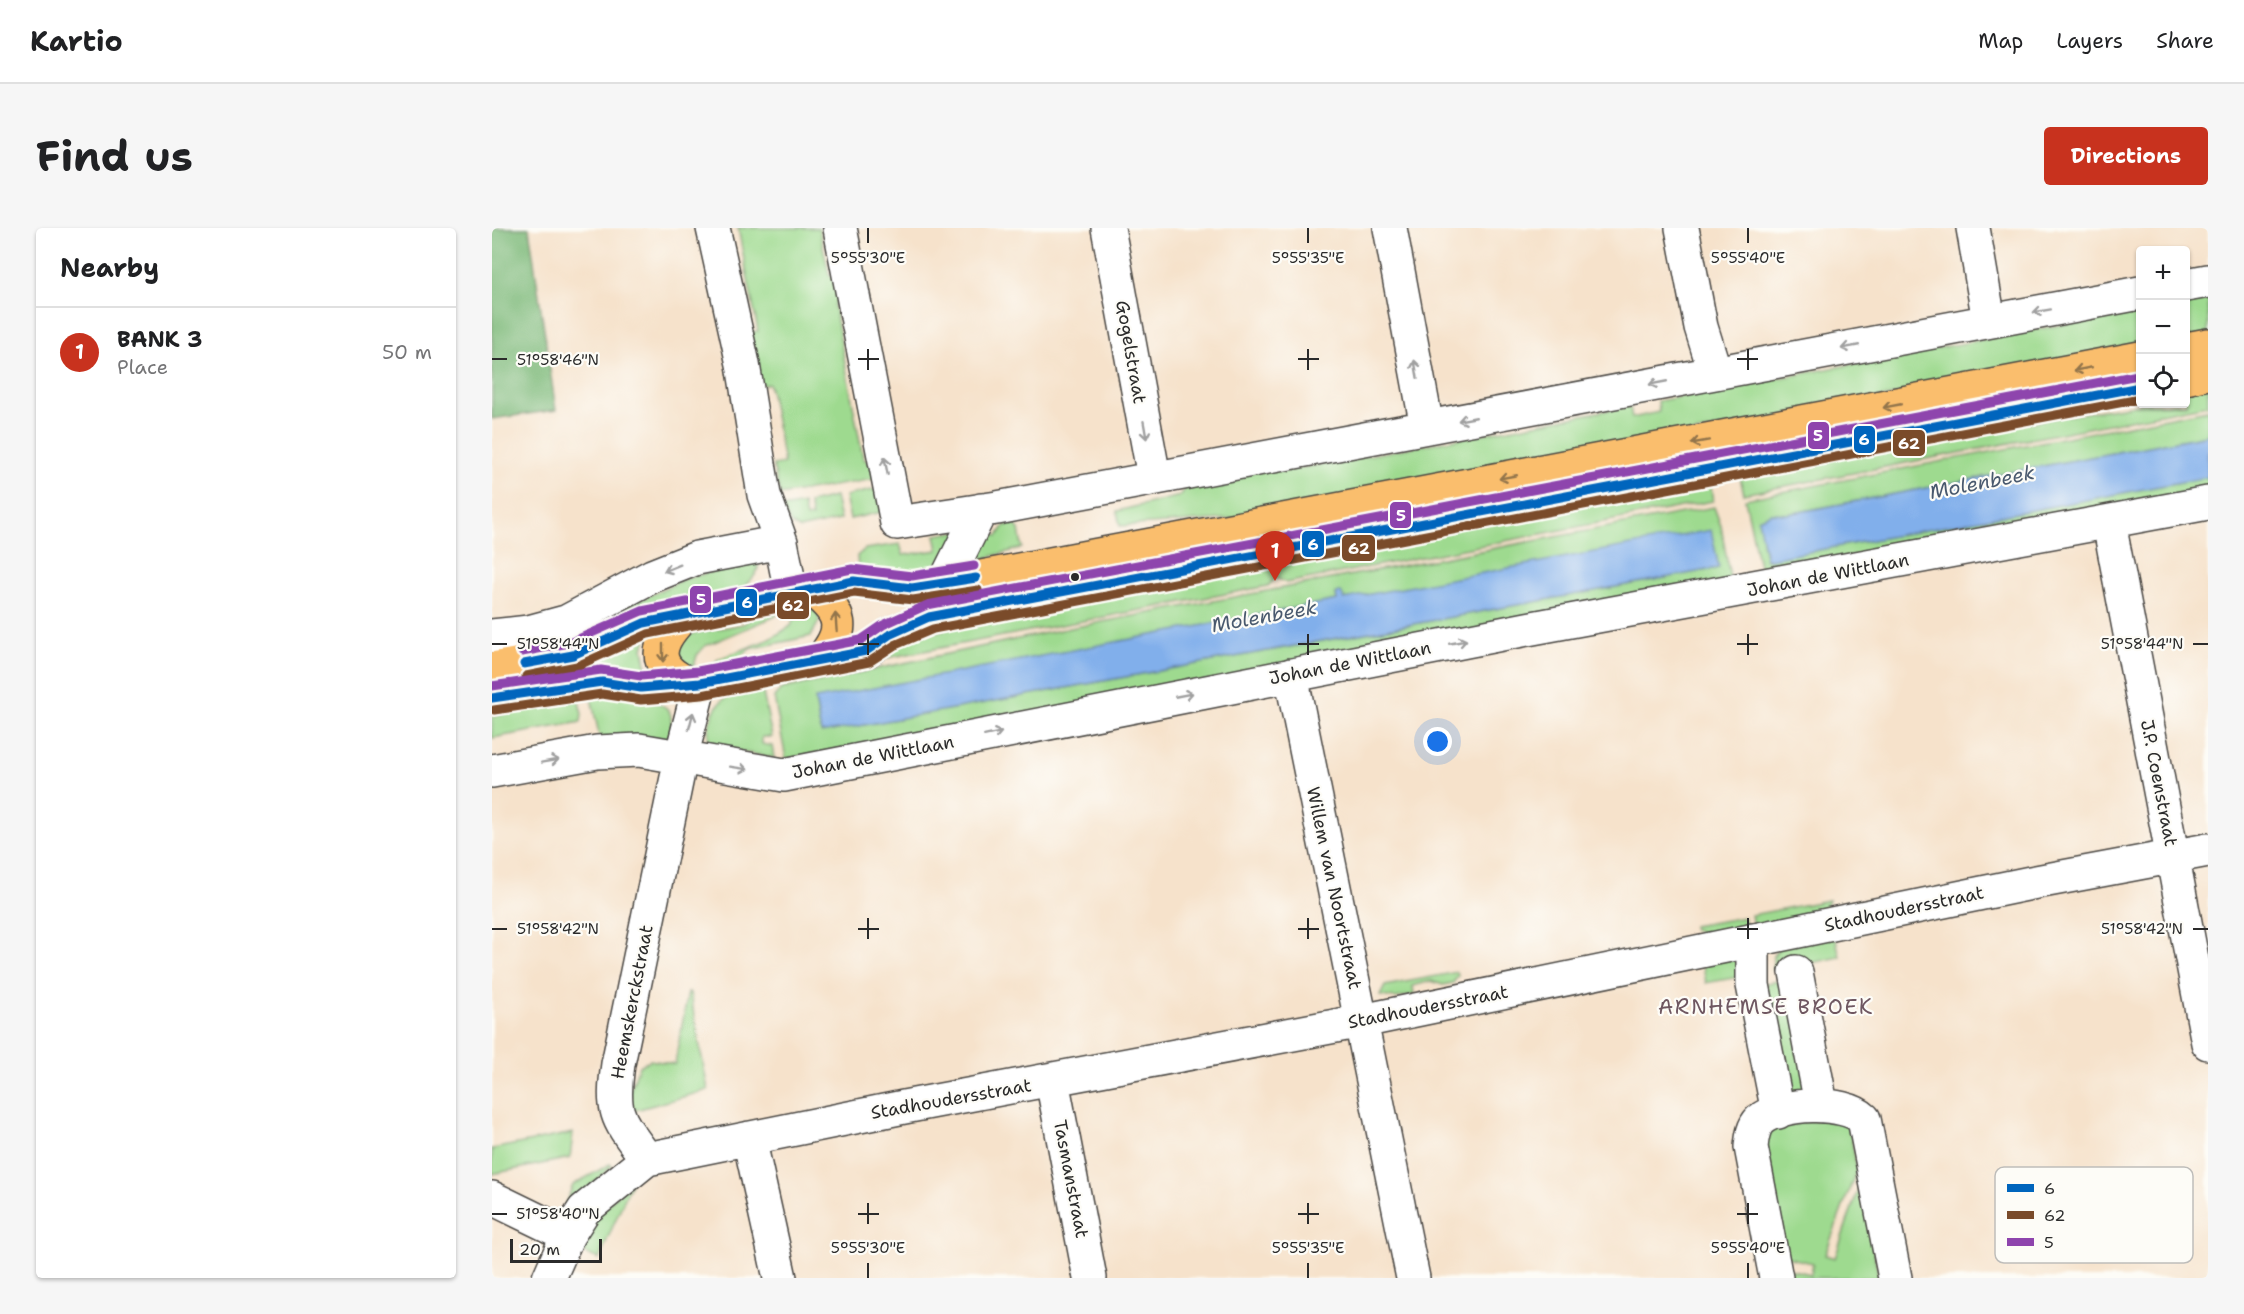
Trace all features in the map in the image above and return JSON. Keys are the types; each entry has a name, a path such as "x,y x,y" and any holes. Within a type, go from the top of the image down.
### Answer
{"main road":[{"path":"2190,348 2208,345"},
{"path":"492,669 573,655 644,624 801,591 854,581 912,588 944,584 2136,359"},
{"path":"2190,377 2208,374"},
{"path":"492,698 591,683 641,688 695,684 866,651 889,635 929,617 2136,388"},
{"path":"801,591 831,605 836,619 834,645 821,660"},
{"path":"684,615 665,634 661,649 662,661 674,678 695,684"}],"street":[{"path":"713,228 742,364 764,495 801,591"},
{"path":"840,228 897,523 981,510 2136,294"},
{"name":"Gogelstraat","path":"1108,228 1154,477"},
{"path":"1390,228 1427,427"},
{"path":"1682,228 1701,327 1715,372"},
{"path":"1973,228 1989,321"},
{"path":"2190,284 2208,280"},
{"name":"Johan de Wittlaan","path":"492,771 620,750 639,750 784,775 1291,675 2208,503"},
{"path":"944,584 981,510"},
{"name":"J.P. Coenstraat","path":"2109,523 2208,1043"},
{"path":"492,636 529,632 566,622 652,576 697,558 781,543"},
{"name":"Willem van Noortstraat","path":"1291,675 1413,1278"},
{"name":"Heemskerckstraat","path":"647,1159 616,1113 614,1094 618,1064 695,684"},
{"name":"Stadhoudersstraat","path":"647,1159 1362,1021 1753,940 2208,850"},
{"path":"1753,940 1753,985 1779,1112"},
{"path":"1796,972 1821,1104"},
{"name":"Tasmanstraat","path":"1052,1080 1090,1278"},
{"path":"1776,1278 1751,1147 1753,1132 1760,1120 1779,1112 1821,1104 1856,1112 1864,1119 1894,1278"},
{"path":"748,1138 780,1278"},
{"path":"549,1278 568,1235 584,1210 647,1159"},
{"path":"492,1198 568,1235"}],"green space":[{"path":"492,228 529,228 556,410 492,419"},
{"path":"738,228 819,228 829,274 839,284 841,296 834,305 863,458 873,466 875,479 780,495 773,465 784,463 769,384 757,386 747,333 758,331"},
{"path":"2208,297 2208,336 2190,339 2190,300"},
{"path":"2136,311 2136,350 1241,518 1120,526 1117,511 1180,496 1193,478 1270,465 1281,472 1630,406 1632,418 1659,412 1658,401"},
{"path":"2208,380 2208,405 1744,494 1738,469 2136,405 2136,408 2190,408 2190,383"},
{"path":"2208,410 2208,435 1788,514 1771,513 1762,542 1766,560 2208,477 2208,493 1766,572 1759,566 1745,499"},
{"path":"1709,475 1713,501 1286,583 1276,578 1268,586 871,661 907,637"},
{"path":"877,489 882,512 850,519 845,496"},
{"path":"835,497 840,520 799,529 791,524 782,508 803,504 806,518 812,517 809,503"},
{"path":"1714,507 1721,526 1731,584 786,759 774,697 781,689 1070,628","holes":["1719,568 821,733 815,700 1337,600 1336,593 1341,592 1344,599"]},
{"path":"1014,524 1019,529 1022,548 971,562 987,533 998,536 1005,525"},
{"path":"965,530 929,574 858,569 857,556 865,549 900,544 903,555 938,550 935,535"},
{"path":"758,562 757,570 742,588 579,639 576,631 684,579"},
{"path":"799,602 818,613 819,621 811,636 750,649 725,669 708,672 718,659 770,639 791,626"},
{"path":"782,603 776,616 705,646 697,655 693,670 678,659 677,652 684,635 743,624 762,611"},
{"path":"648,632 643,648 648,676 586,676 582,660"},
{"path":"761,683 772,737 762,737 762,744 772,746 774,758 710,746 708,737 710,722 718,706 729,695"},
{"path":"590,693 621,695 657,702 670,713 672,732 667,738 600,739"},
{"path":"577,694 582,714 581,722 492,738 492,717"},
{"path":"1829,900 1823,917 1754,931 1751,915"},
{"path":"1744,917 1747,932 1709,936 1693,929 1693,926"},
{"path":"1835,935 1840,957 1773,971 1773,956 1780,946"},
{"path":"1735,959 1743,967 1745,976 1706,983 1702,960"},
{"path":"1457,972 1458,976 1453,983 1443,985 1431,981 1413,986 1414,995 1396,998 1380,996 1385,986"},
{"path":"1791,979 1812,1091 1787,1097 1766,983"},
{"path":"688,992 708,1090 632,1111 627,1099 639,1066 650,1060 675,1064"},
{"path":"1834,1117 1849,1126 1857,1169 1825,1255 1835,1258 1860,1184 1879,1278 1785,1278 1783,1268 1811,1274 1813,1263 1781,1256 1764,1133 1772,1128"},
{"path":"573,1133 570,1158 492,1174 492,1149"},
{"path":"610,1164 612,1166 567,1207 564,1207 573,1185"},
{"path":"632,1181 599,1259 574,1249 582,1229"}],"water":[{"name":"Molenbeek","path":"2208,435 2208,477 1766,560 1758,519 1771,513 1788,514"},
{"name":"Molenbeek","path":"1711,530 1719,568 821,733 815,699 1337,600 1336,593 1341,592 1344,599"}],"transit line":[{"name":"5","path":"492,686 601,670 641,676 698,671 861,640 883,625 927,605 2136,375"},
{"name":"6","path":"492,698 602,682 641,688 700,683 866,651 889,635 929,617 2136,388"},
{"name":"62","path":"494,710 602,694 641,700 702,695 869,662 895,645 933,629 2136,400"},
{"name":"5","path":"522,652 569,643 642,611 852,569 912,576 974,566"},
{"name":"6","path":"524,664 573,655 644,623 854,581 912,588 976,578"},
{"name":"62","path":"526,676 577,666 648,634 854,593 913,600 978,590"}],"place":[{"name":"BANK 3","path":"1275,581"}],"district":[{"name":"ARNHEMSE BROEK","path":"1766,1007"}]}
